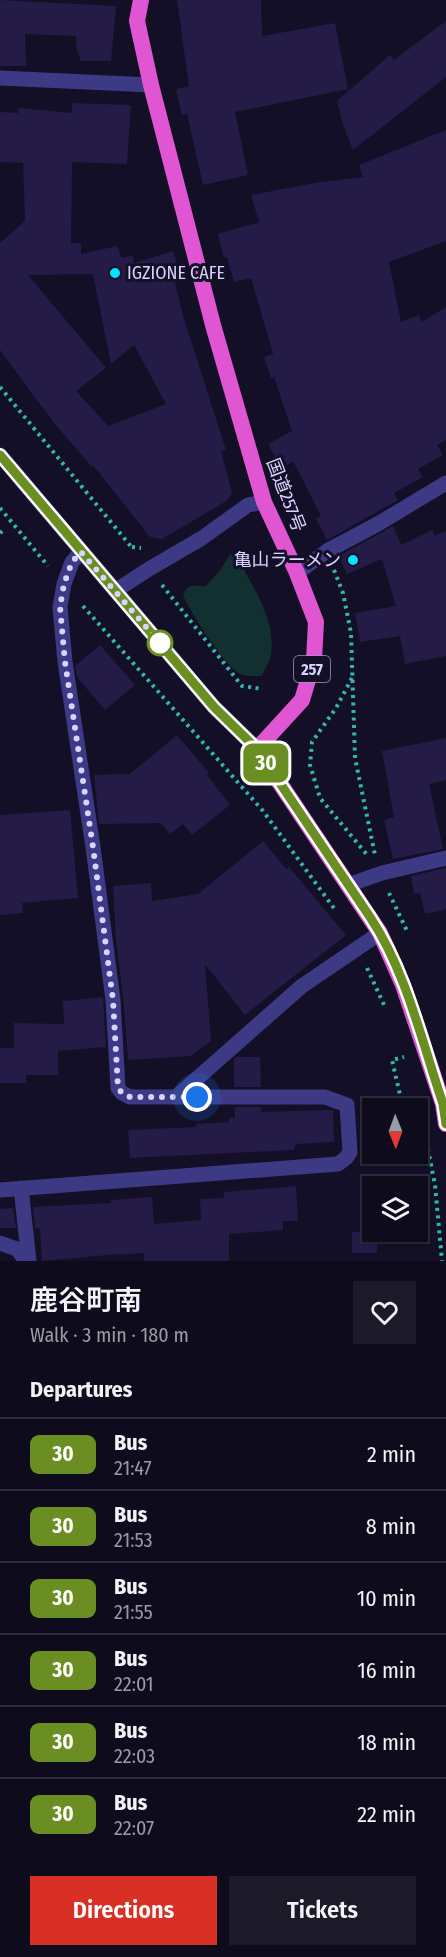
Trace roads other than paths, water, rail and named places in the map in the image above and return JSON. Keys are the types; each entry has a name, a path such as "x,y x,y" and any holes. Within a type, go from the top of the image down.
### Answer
{"highway":[{"name":"国道257号","path":"141,0 137,21 151,85 213,325 264,502 297,573 316,622 314,660 302,700 257,749"},
{"path":"257,749 380,933 403,985 443,1104 446,1124"}],"street":[{"path":"0,78 151,85"},
{"path":"0,455 214,707 257,749"},
{"path":"297,573 327,551 446,483"},
{"path":"115,591 202,538 248,505 264,502"},
{"path":"0,1190 338,1164 350,1152 347,1105 325,1097 130,1097 118,1088 113,1000 65,662 60,607 64,584 72,562 81,552"},
{"path":"348,885 382,873 446,858"},
{"path":"176,1097 302,986 380,933"},
{"path":"21,1188 27,1261"},
{"path":"0,1243 17,1249 27,1261"}],"place":[{"name":"IGZIONE CAFE","path":"115,273"},
{"name":"亀山ラーメン","path":"353,560"}]}
